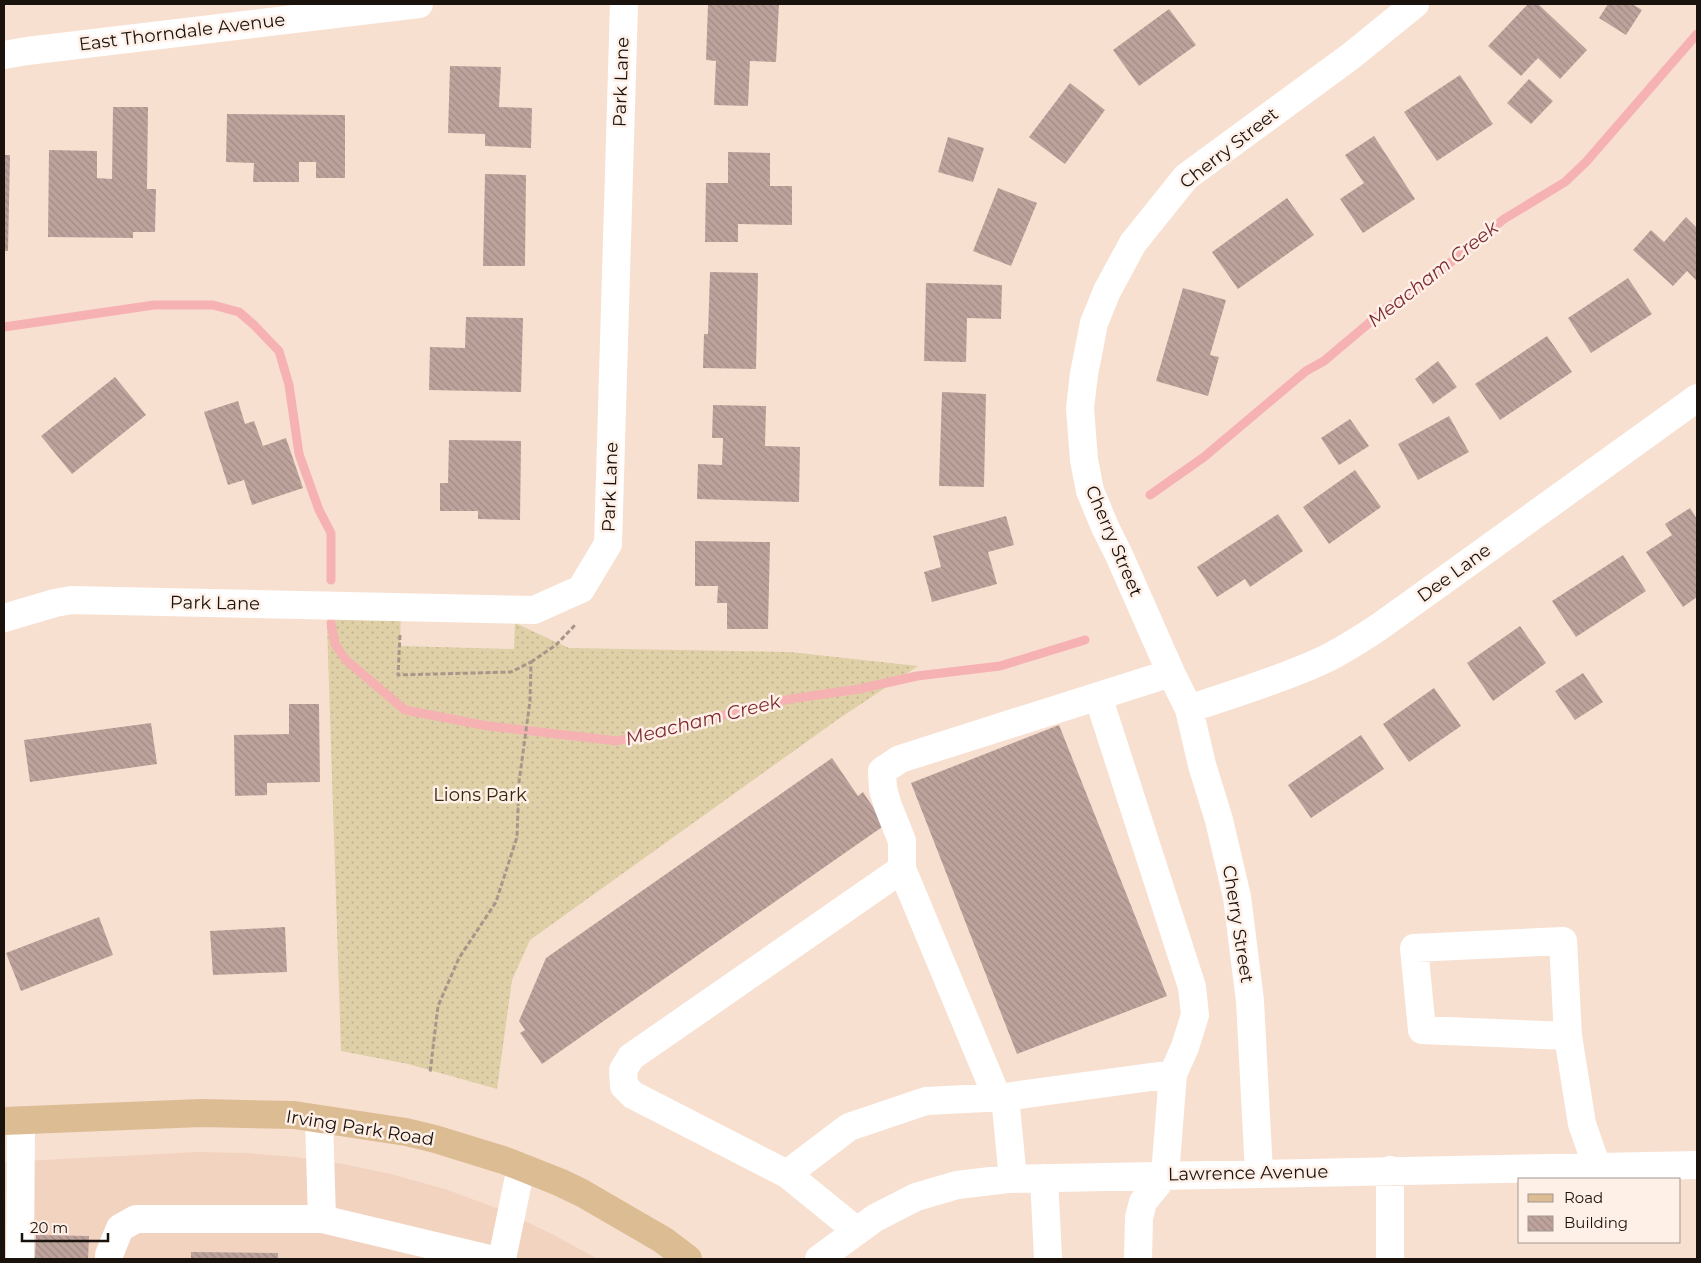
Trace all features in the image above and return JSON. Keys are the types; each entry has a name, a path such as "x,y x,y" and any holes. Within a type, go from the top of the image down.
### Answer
{"main road":[{"name":"Irving Park Road","path":"12,1121 202,1113 294,1115 413,1134 435,1139 521,1167 560,1182 663,1240 688,1259"}],"street":[{"name":"East Thorndale Avenue","path":"4,55 37,49 419,4"},
{"name":"Park Lane","path":"4,618 71,600 534,610 581,589 608,544 624,4"},
{"name":"Cherry Street","path":"1259,1173 1250,1001 1237,897 1219,820 1202,765 1189,709 1171,673 1090,491 1084,460 1080,408 1084,374 1094,323 1107,291 1133,243 1186,177 1351,56 1415,4"},
{"name":"Dee Lane","path":"1189,709 1278,680 1320,662 1348,647 1379,627 1697,398"},
{"path":"1013,1179 1001,1097 902,869 902,841 883,789 882,771 900,760 1171,673"},
{"path":"1098,696 1192,987 1195,1015 1185,1047 1173,1074 1165,1175 1143,1202 1139,1218 1138,1259"},
{"path":"857,1231 787,1174 632,1095 624,1086 623,1070 631,1058 902,869"},
{"path":"1568,1036 1422,1030 1414,948 1563,941 1568,1036 1582,1124 1598,1167"},
{"path":"787,1174 850,1127 926,1101 1001,1097 1173,1074"},
{"path":"319,1119 322,1218"},
{"path":"12,1121 20,1259"},
{"name":"Lawrence Avenue","path":"819,1259 875,1218 916,1197 957,1185 1013,1179 1697,1165"},
{"path":"502,1259 521,1167"},
{"path":"1390,1170 1390,1259"},
{"path":"1044,1178 1048,1257"},
{"path":"109,1259 120,1228 136,1219 322,1218 490,1259"}],"path":[{"path":"401,607 398,675 511,672 531,662 530,701 519,782 517,837 496,902 460,958 438,1006 430,1073"}],"shaded area":[{"path":"197,1152 295,1157 391,1174 445,1189 499,1209 550,1233 598,1259 4,1259 4,1162"}],"green space":[{"name":"Lions Park","path":"331,606 401,607 400,646 514,649 515,623 569,648 790,652 918,666 837,720 530,940 512,980 497,1089 408,1064 341,1051 327,624"}],"building":[{"path":"708,4 779,4 776,62 750,61 748,106 714,105 716,61 706,60"},
{"path":"1528,4 1538,4 1587,50 1560,79 1538,58 1521,76 1488,46"},
{"path":"1608,4 1632,4 1642,10 1626,35 1599,18"},
{"path":"1169,9 1196,45 1139,86 1113,50"},
{"path":"450,66 501,67 499,107 532,108 531,148 485,146 485,134 448,133"},
{"path":"1460,75 1493,124 1437,161 1404,112"},
{"path":"1529,79 1553,101 1531,124 1507,103"},
{"path":"1070,83 1105,110 1065,164 1029,137"},
{"path":"113,107 148,107 147,189 156,189 155,232 133,232 133,238 48,237 49,150 97,151 97,178 112,179"},
{"path":"227,114 345,115 345,178 316,178 316,162 299,162 299,182 253,182 254,163 226,162"},
{"path":"1374,136 1415,199 1363,233 1340,199 1364,183 1345,155"},
{"path":"948,137 984,148 973,182 938,172"},
{"path":"728,152 770,153 770,186 792,186 792,225 738,224 738,242 705,242 706,183 728,183"},
{"path":"4,155 10,155 8,251 4,251"},
{"path":"485,174 526,175 525,266 483,266"},
{"path":"998,188 1037,203 1011,266 973,251"},
{"path":"1287,198 1314,235 1238,289 1212,252"},
{"path":"1686,217 1697,228 1697,278 1696,280 1687,271 1673,286 1633,250 1651,230 1664,242"},
{"path":"710,272 758,273 756,369 703,368 704,334 708,334"},
{"path":"1628,278 1652,314 1591,353 1568,318"},
{"path":"926,283 1002,285 1001,319 967,318 966,362 924,361"},
{"path":"1183,288 1226,300 1210,355 1219,357 1208,396 1156,381"},
{"path":"466,317 523,318 521,392 429,390 430,347 465,348"},
{"path":"1547,336 1572,372 1500,420 1475,384"},
{"path":"1438,361 1457,387 1433,404 1415,379"},
{"path":"115,377 146,415 72,474 41,436"},
{"path":"942,392 986,394 984,487 939,486"},
{"path":"238,401 245,424 254,421 263,446 286,438 303,488 252,505 244,480 228,485 204,412"},
{"path":"713,405 766,406 765,446 800,447 799,502 697,499 698,464 722,465 723,438 712,438"},
{"path":"1449,416 1469,452 1418,480 1398,444"},
{"path":"1350,419 1369,446 1339,465 1321,438"},
{"path":"449,440 521,441 520,520 478,519 478,511 440,511 440,483 448,483"},
{"path":"1355,470 1381,507 1329,544 1303,507"},
{"path":"1690,508 1697,519 1697,597 1683,607 1646,552 1672,535 1665,524"},
{"path":"1278,514 1303,551 1250,587 1245,579 1217,597 1197,567"},
{"path":"1006,516 1014,545 988,552 997,584 932,602 924,572 941,567 933,536"},
{"path":"695,541 770,542 768,629 727,629 727,603 717,603 718,586 695,586"},
{"path":"1623,555 1646,591 1576,637 1552,601"},
{"path":"1520,626 1546,663 1493,701 1467,663"},
{"path":"1583,673 1603,702 1575,720 1555,691"},
{"path":"1434,688 1461,726 1409,762 1383,724"},
{"path":"289,704 319,704 320,782 267,783 267,795 235,796 234,735 289,734"},
{"path":"151,723 157,764 30,782 24,740"},
{"path":"1059,725 1167,996 1017,1054 911,783"},
{"path":"1361,735 1384,769 1311,818 1288,785"},
{"path":"832,758 858,796 863,792 885,825 542,1064 520,1033 525,1030 519,1021 546,958"},
{"path":"99,917 113,955 21,991 6,953"},
{"path":"285,927 287,972 213,975 210,931"},
{"path":"36,1235 89,1236 88,1259 35,1259"},
{"path":"191,1252 278,1253 278,1259 191,1259"}],"waterway":[{"name":"Meacham Creek","path":"1150,495 1204,457 1306,371 1324,361 1388,307 1410,295 1504,219 1565,182 1586,162 1697,34"},
{"name":"Meacham Creek","path":"4,327 154,305 213,305 239,312 279,351 289,385 299,454 319,510 331,533 331,580"},
{"name":"Meacham Creek","path":"331,623 335,644 346,660 405,710 488,726 617,741 790,699 859,689 917,676 1000,666 1085,640"}]}
